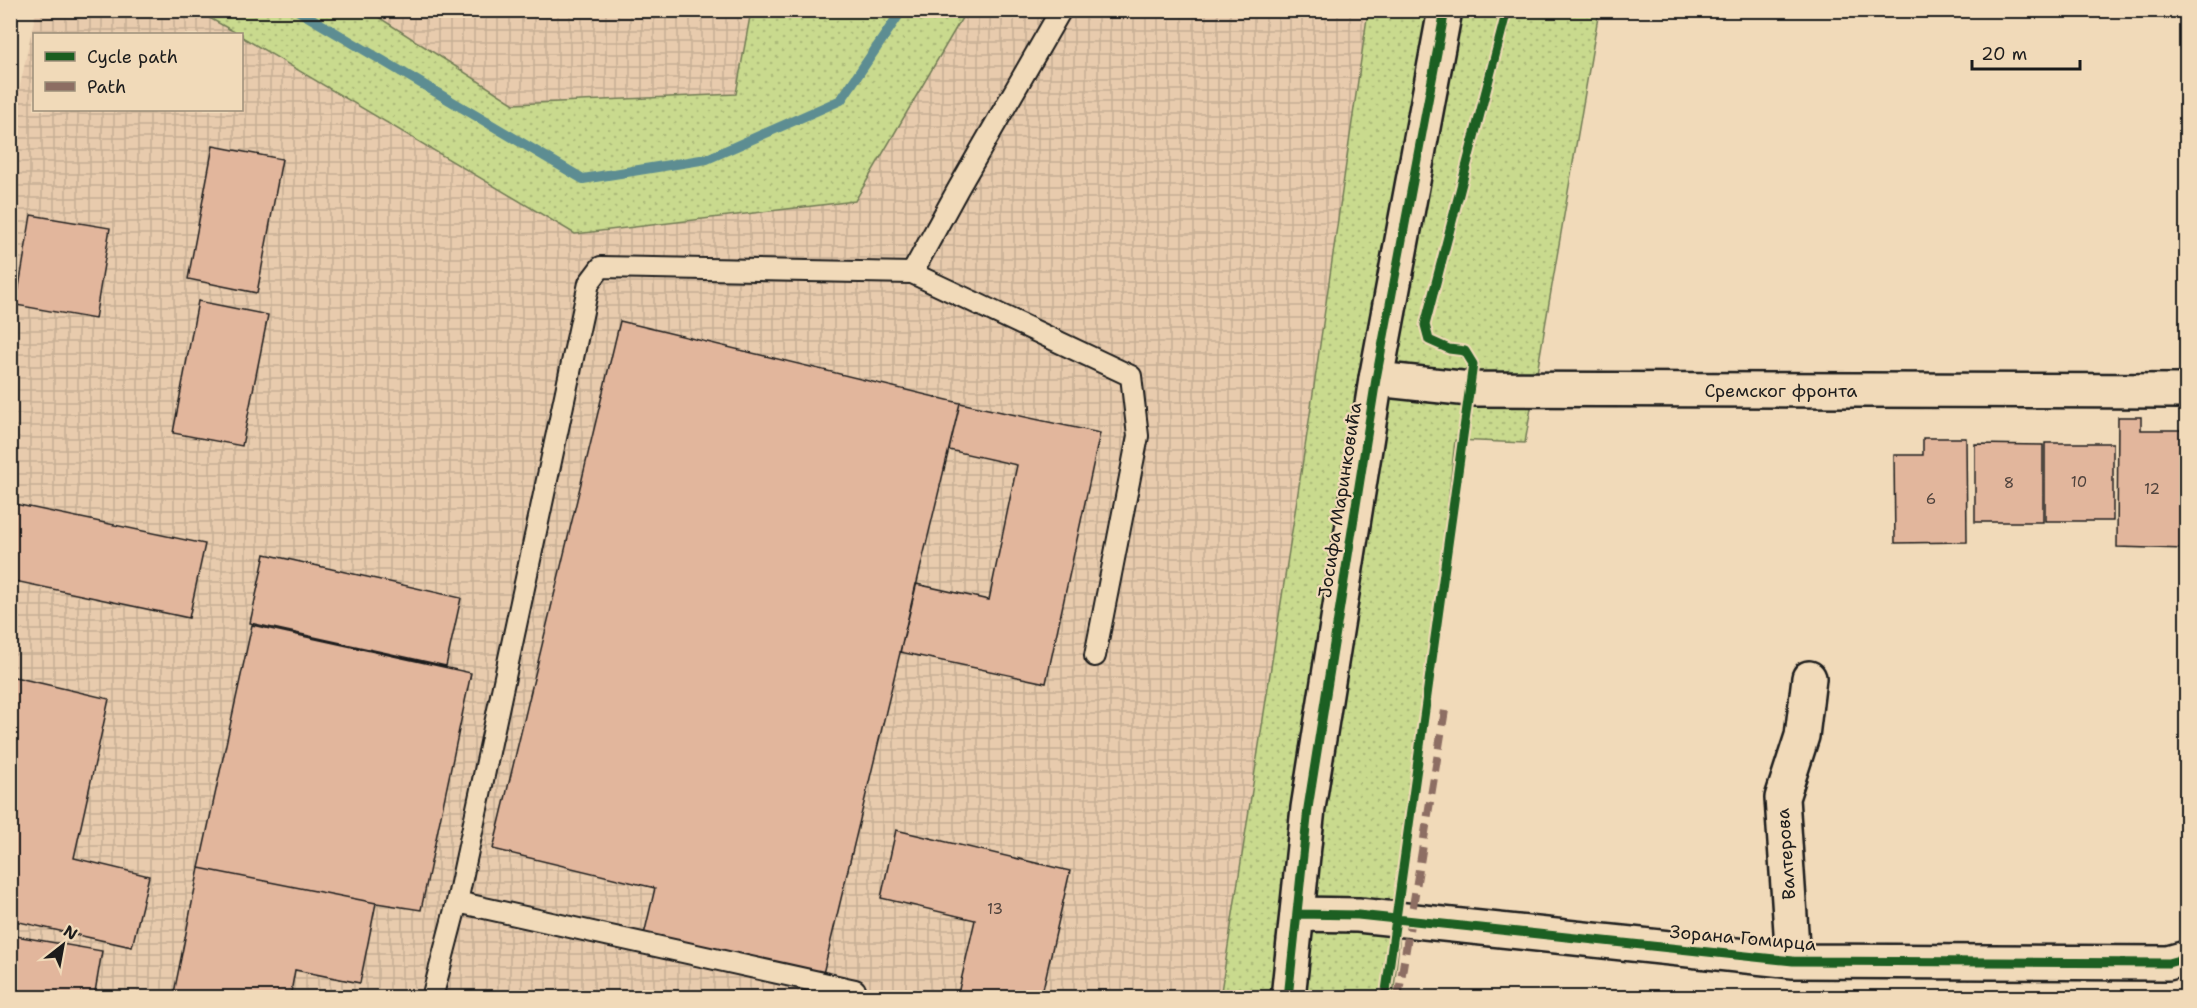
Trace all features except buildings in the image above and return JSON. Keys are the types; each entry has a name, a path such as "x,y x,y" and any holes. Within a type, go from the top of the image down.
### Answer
{"street":[{"name":"Јосифа Маринковића","path":"1288,998 1308,808 1376,379 1445,10"},
{"name":"Сремског фронта","path":"1376,379 1470,389 2187,391"},
{"name":"Валтерова","path":"1793,961 1782,798 1802,736 1809,678"},
{"name":"Зорана Гомирца","path":"1298,914 1358,915 1793,961 2168,963 2187,958"}],"lane":[{"path":"912,273 1061,10"},
{"path":"432,998 457,902 589,283 601,267 912,273 1131,376 1138,436 1095,656"},
{"path":"457,902 855,990"}],"shaded area":[{"path":"36,11 197,11 236,33 33,33 33,111 243,111 243,38 575,234 855,201 966,11 1368,11 1309,421 1220,997 11,998 10,133"},
{"path":"369,11 751,11 736,94 514,104"}],"green space":[{"path":"197,11 369,11 514,104 736,94 751,11 966,11 855,201 575,234 243,38 243,33 236,33"},
{"path":"1368,11 1599,11 1525,443 1455,440 1393,997 1220,998 1309,421"}],"waterway":[{"path":"297,10 583,179 707,159 841,100 902,10"}],"marked path":[{"path":"1398,998 1446,704"}],"cycle path":[{"path":"1288,998 1308,808 1376,379 1445,10"},
{"path":"1385,998 1473,364 1465,351 1449,349 1429,340 1425,325 1507,10"},
{"path":"1298,914 1358,915 1793,961 2168,963 2186,958"}]}
